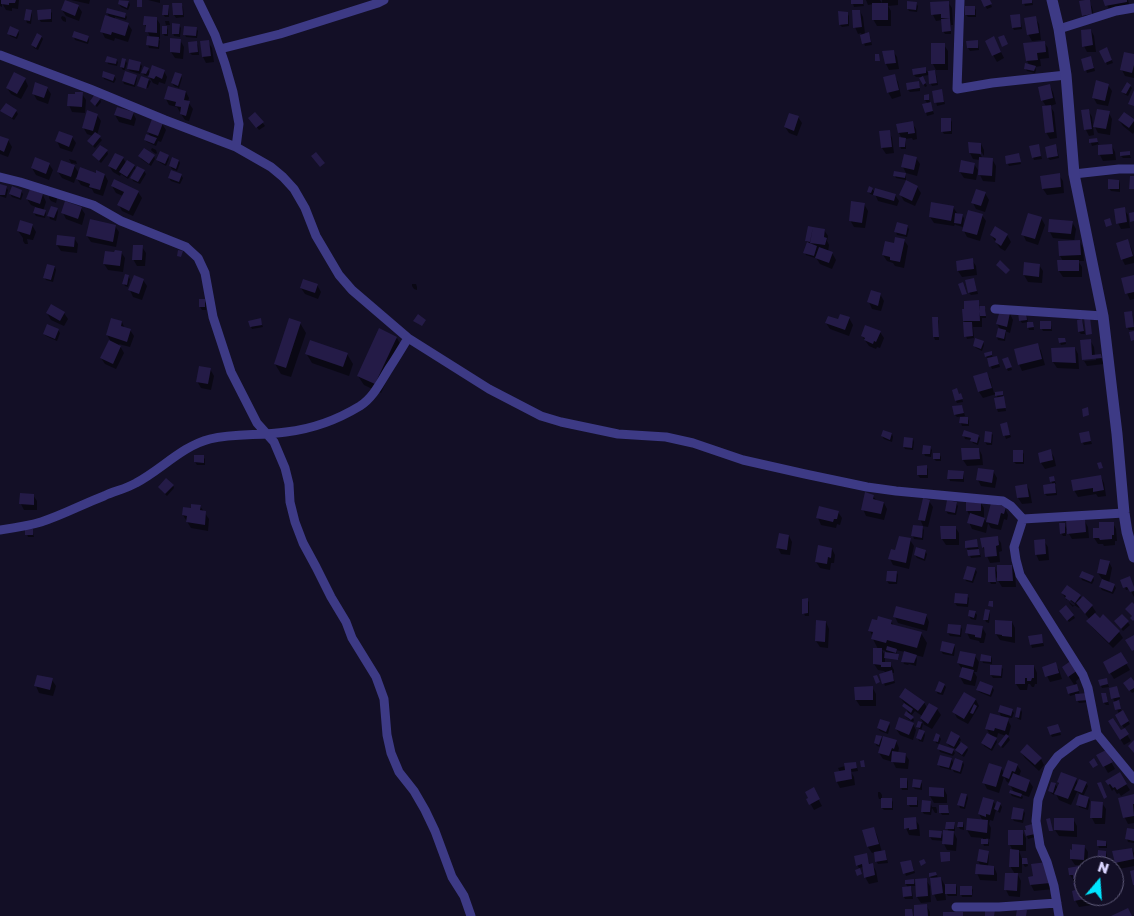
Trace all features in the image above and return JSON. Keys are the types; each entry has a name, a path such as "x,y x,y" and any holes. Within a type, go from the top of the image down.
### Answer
{"street":[{"path":"198,0 220,49 233,92 239,124 236,147"},
{"path":"220,49 280,34 384,0"},
{"path":"960,0 957,88 1066,75"},
{"path":"1052,0 1059,29 1066,75 1074,174 1102,316 1117,434 1124,513 1134,557"},
{"path":"1059,29 1116,11 1134,8"},
{"path":"0,55 236,147 271,167 294,189 305,208 316,236 339,275 352,290 408,338 489,389 541,416 618,434 666,437 693,443 743,460 867,487 1002,501 1011,506 1023,520"},
{"path":"1074,174 1133,166"},
{"path":"0,177 93,205 121,221 186,247 198,258 205,273 213,317 231,372 251,414 274,442 285,468 289,484 290,502 303,542 346,622 352,638 380,686 384,699 387,735 391,753 399,772 414,791 425,810 435,831 452,878 464,896 471,916"},
{"path":"995,310 1102,316"},
{"path":"0,530 40,523 135,484 187,448 208,439 231,435 266,434 312,428 341,416 370,398 408,338"},
{"path":"1023,520 1124,513"},
{"path":"1023,520 1014,547 1020,575 1083,675 1088,688 1097,734 1134,779"},
{"path":"1059,916 1052,878 1040,846 1036,821 1038,800 1049,768 1058,756 1078,741 1097,734"},
{"path":"956,908 1057,903"}],"building":[{"path":"1,0 16,0 15,3 9,3 9,5 1,4"},
{"path":"65,0 79,5 75,16 61,10"},
{"path":"119,0 129,1 127,8 118,4"},
{"path":"137,0 142,0 142,7 137,7"},
{"path":"851,0 863,0 863,4 851,4"},
{"path":"981,0 990,0 992,4 984,7"},
{"path":"1022,0 1032,0 1032,3 1022,4"},
{"path":"1090,0 1092,14 1082,16 1079,1"},
{"path":"1103,0 1127,0 1127,2 1105,6"},
{"path":"907,1 917,2 916,10 907,9"},
{"path":"949,1 950,19 941,18 941,14 931,15 930,2"},
{"path":"172,3 182,3 183,15 173,15"},
{"path":"872,3 888,3 888,20 872,20"},
{"path":"163,5 169,5 168,15 162,15"},
{"path":"965,6 975,6 975,15 965,15"},
{"path":"107,8 126,13 125,18 106,13"},
{"path":"26,9 32,10 30,21 24,20"},
{"path":"51,9 51,19 38,20 37,10"},
{"path":"852,10 860,10 862,27 853,28"},
{"path":"838,11 848,12 848,24 839,25"},
{"path":"1020,14 1021,27 1012,28 1010,15"},
{"path":"105,15 129,23 125,36 112,32 111,35 100,32"},
{"path":"144,16 157,17 157,33 145,32 146,25 143,25"},
{"path":"1036,16 1039,33 1027,35 1024,18"},
{"path":"941,19 950,19 951,31 942,32"},
{"path":"172,23 180,24 179,34 172,34"},
{"path":"10,26 19,30 16,37 7,34"},
{"path":"162,26 167,26 167,34 162,34"},
{"path":"184,26 197,27 196,36 183,35"},
{"path":"1091,29 1093,45 1082,47 1081,30"},
{"path":"74,31 89,36 87,42 72,37"},
{"path":"869,32 871,42 862,44 860,35"},
{"path":"37,33 42,36 36,48 31,45"},
{"path":"1004,35 1008,44 1002,47 998,37"},
{"path":"147,36 159,37 158,47 146,45"},
{"path":"994,36 1001,52 992,56 985,41"},
{"path":"170,38 181,39 180,53 170,52"},
{"path":"209,40 211,56 202,57 200,41"},
{"path":"978,40 978,48 967,48 966,41"},
{"path":"197,41 198,52 189,53 188,42"},
{"path":"1045,41 1046,52 1037,53 1038,60 1026,61 1023,43"},
{"path":"931,43 945,43 945,64 931,64"},
{"path":"1107,47 1112,60 1105,63 1099,51"},
{"path":"894,50 896,63 885,64 882,51"},
{"path":"1124,52 1134,54 1132,73 1120,70"},
{"path":"875,54 879,54 880,61 875,61"},
{"path":"107,56 117,59 116,64 105,62"},
{"path":"1091,56 1094,68 1084,71 1081,59"},
{"path":"122,58 126,59 124,68 120,67"},
{"path":"129,59 141,62 139,71 127,69"},
{"path":"1025,63 1036,66 1034,71 1024,69"},
{"path":"152,65 165,70 162,79 156,76 154,79 148,77"},
{"path":"144,66 149,68 146,74 141,73"},
{"path":"926,67 926,73 913,75 912,69"},
{"path":"935,70 937,83 929,84 928,71"},
{"path":"103,71 115,75 113,81 102,77"},
{"path":"125,71 137,75 134,85 122,81"},
{"path":"14,72 26,78 17,94 6,88"},
{"path":"175,72 182,74 178,86 171,83"},
{"path":"895,74 899,90 887,93 883,77"},
{"path":"141,76 149,79 146,89 137,86"},
{"path":"923,76 926,83 923,85 919,78"},
{"path":"1096,80 1109,84 1105,101 1092,98"},
{"path":"919,81 920,88 907,90 906,83"},
{"path":"35,82 48,87 44,98 32,94"},
{"path":"1127,82 1131,85 1126,94 1121,92"},
{"path":"1050,84 1053,98 1041,101 1038,87"},
{"path":"168,86 186,91 184,100 190,101 186,116 180,114 181,107 175,106 176,102 164,99"},
{"path":"942,89 944,102 934,103 932,91"},
{"path":"1134,90 1134,106 1128,104"},
{"path":"75,92 83,92 82,107 67,106 68,94 75,94"},
{"path":"95,94 101,98 95,106 90,101"},
{"path":"929,94 929,100 924,100 924,95"},
{"path":"931,102 933,111 925,113 922,104"},
{"path":"6,103 17,110 12,118 0,111"},
{"path":"1051,105 1054,132 1045,133 1042,106"},
{"path":"117,107 134,112 131,120 114,115"},
{"path":"1089,109 1092,129 1084,130 1081,110"},
{"path":"1097,109 1110,111 1106,129 1093,127"},
{"path":"87,110 98,114 93,131 82,128"},
{"path":"255,112 264,122 256,128 248,118"},
{"path":"1124,112 1134,119 1129,128 1118,120"},
{"path":"789,113 799,116 794,131 784,127"},
{"path":"941,118 951,118 951,131 941,132"},
{"path":"152,119 163,123 158,136 147,132"},
{"path":"913,121 915,133 898,133 896,124"},
{"path":"890,130 892,147 881,148 879,131"},
{"path":"59,131 73,136 69,147 55,141"},
{"path":"95,132 101,136 93,146 87,141"},
{"path":"146,134 157,138 154,144 144,140"},
{"path":"0,136 9,139 4,152 0,150"},
{"path":"899,137 906,138 905,147 899,147"},
{"path":"1097,138 1098,142 1089,143 1089,139"},
{"path":"968,142 981,143 981,154 969,153"},
{"path":"1039,144 1041,156 1032,158 1029,146"},
{"path":"1056,144 1058,156 1047,158 1045,147"},
{"path":"1112,144 1113,154 1098,155 1098,145"},
{"path":"100,145 108,150 99,161 92,155"},
{"path":"144,148 155,155 149,164 138,156"},
{"path":"160,151 169,155 165,164 156,160"},
{"path":"1130,151 1130,155 1120,156 1120,152"},
{"path":"316,152 325,163 320,167 311,156"},
{"path":"115,153 124,157 116,170 108,166"},
{"path":"1019,153 1021,162 1006,164 1005,156"},
{"path":"904,154 917,157 914,170 901,167"},
{"path":"35,157 50,163 46,174 31,168"},
{"path":"172,157 179,160 176,169 169,166"},
{"path":"979,157 993,158 992,176 978,175"},
{"path":"61,160 75,165 71,177 57,172"},
{"path":"127,160 135,165 127,177 119,172"},
{"path":"961,160 975,163 973,174 959,172"},
{"path":"137,166 145,170 138,182 130,178"},
{"path":"80,167 105,174 100,190 89,187 90,184 76,179"},
{"path":"171,170 182,174 179,182 168,178"},
{"path":"894,171 906,173 905,178 893,176"},
{"path":"1060,173 1061,187 1042,189 1040,176"},
{"path":"1130,176 1134,176 1134,189 1129,189"},
{"path":"114,179 139,191 129,211 117,205 124,192 111,186"},
{"path":"1108,179 1119,180 1119,189 1108,189"},
{"path":"906,180 918,186 912,201 899,195"},
{"path":"0,184 7,186 5,195 0,195"},
{"path":"12,186 22,190 20,198 9,194"},
{"path":"869,186 873,188 871,193 867,192"},
{"path":"875,188 896,194 894,201 873,195"},
{"path":"30,189 43,194 40,204 26,199"},
{"path":"976,189 986,192 981,206 971,203"},
{"path":"65,201 82,207 78,219 61,213"},
{"path":"851,201 865,203 862,223 849,221"},
{"path":"931,202 954,206 951,221 929,217"},
{"path":"51,206 58,208 54,218 47,216"},
{"path":"35,207 46,210 44,216 33,213"},
{"path":"1125,207 1127,222 1116,224 1114,209"},
{"path":"968,210 983,214 977,235 962,231"},
{"path":"1134,212 1134,221 1130,222 1129,213"},
{"path":"955,213 963,214 961,224 954,223"},
{"path":"1028,213 1042,217 1035,239 1021,235"},
{"path":"1110,218 1112,225 1106,227 1104,220"},
{"path":"90,219 116,225 113,242 86,236"},
{"path":"1049,219 1073,221 1071,234 1048,232"},
{"path":"20,220 33,224 30,235 17,231"},
{"path":"897,222 908,225 906,235 894,232"},
{"path":"808,226 813,227 810,242 805,241"},
{"path":"995,226 1008,234 1001,246 990,235"},
{"path":"813,227 825,229 824,237 827,238 825,245 810,243"},
{"path":"57,235 75,237 74,247 56,245"},
{"path":"895,237 905,239 900,262 890,260 890,257 882,255 885,241 894,243"},
{"path":"1128,239 1133,256 1121,260 1116,243"},
{"path":"1080,240 1081,255 1059,256 1058,241"},
{"path":"807,242 817,246 814,256 803,253"},
{"path":"133,245 143,245 142,260 132,260"},
{"path":"819,247 833,252 829,263 815,258"},
{"path":"115,250 122,251 120,266 103,264 105,251 114,252"},
{"path":"178,250 183,251 181,257 177,256"},
{"path":"973,258 974,269 957,271 956,261"},
{"path":"1000,260 1010,270 1006,274 996,265"},
{"path":"1057,260 1079,260 1079,271 1058,271"},
{"path":"1024,262 1040,264 1039,277 1023,275"},
{"path":"47,264 55,266 51,280 43,278"},
{"path":"125,274 129,275 127,285 122,284"},
{"path":"134,275 144,279 139,294 128,290"},
{"path":"1134,275 1134,292 1125,294 1121,278"},
{"path":"974,278 977,291 968,293 965,280"},
{"path":"303,279 318,284 315,293 300,288"},
{"path":"963,282 967,294 962,295 958,284"},
{"path":"871,290 881,293 878,306 867,302"},
{"path":"199,299 205,299 205,307 199,307"},
{"path":"979,300 980,321 963,321 962,309 964,309 964,301"},
{"path":"51,304 65,312 60,321 46,313"},
{"path":"979,306 985,306 986,316 980,316"},
{"path":"1000,310 1010,313 1007,327 996,324"},
{"path":"1132,311 1134,327 1126,328 1124,312"},
{"path":"1018,312 1026,312 1027,320 1019,321"},
{"path":"418,314 426,320 422,326 413,321"},
{"path":"840,314 850,317 845,330 825,323 828,316 838,319"},
{"path":"932,317 938,317 939,337 933,337"},
{"path":"1090,317 1092,334 1086,335 1084,318"},
{"path":"111,318 122,321 121,326 131,329 127,342 106,335"},
{"path":"261,318 262,325 250,327 248,321"},
{"path":"289,318 301,322 286,368 274,364"},
{"path":"1082,319 1084,331 1078,332 1077,320"},
{"path":"1040,321 1051,321 1051,329 1040,329"},
{"path":"963,322 972,322 973,336 964,337"},
{"path":"1027,322 1033,322 1034,327 1027,328"},
{"path":"47,324 59,329 55,339 43,334"},
{"path":"865,325 881,331 876,342 874,341 873,344 864,340 865,338 861,336"},
{"path":"379,328 397,337 375,384 357,376"},
{"path":"998,328 1006,330 1004,339 996,337"},
{"path":"1134,331 1134,340 1131,341 1129,332"},
{"path":"975,338 984,341 981,349 973,346"},
{"path":"1058,338 1065,338 1066,342 1059,343"},
{"path":"1091,339 1092,355 1101,354 1102,358 1082,360 1080,340"},
{"path":"109,340 121,346 113,364 100,358"},
{"path":"310,340 348,353 343,367 305,354"},
{"path":"1038,343 1042,359 1018,365 1014,349"},
{"path":"1075,347 1076,363 1052,362 1051,348"},
{"path":"992,351 992,355 985,357 984,353"},
{"path":"997,356 999,364 989,367 987,358"},
{"path":"1008,357 1012,367 1006,369 1002,359"},
{"path":"199,366 211,368 208,384 196,382"},
{"path":"987,372 992,388 978,392 973,376"},
{"path":"957,388 963,399 955,401 952,390"},
{"path":"1003,391 1003,395 995,396 995,392"},
{"path":"1004,396 1006,408 996,409 994,398"},
{"path":"962,405 964,413 954,415 952,406"},
{"path":"1088,407 1089,415 1083,417 1082,409"},
{"path":"960,417 968,417 968,424 959,423"},
{"path":"1007,422 1010,435 1003,436 1000,424"},
{"path":"883,430 892,433 890,440 881,436"},
{"path":"964,430 979,435 977,443 970,441 971,438 962,436"},
{"path":"985,431 992,432 991,443 984,442"},
{"path":"1089,431 1091,441 1081,443 1079,433"},
{"path":"904,437 913,438 912,448 903,447"},
{"path":"923,445 931,446 930,454 922,454"},
{"path":"961,448 979,448 980,459 962,460"},
{"path":"1051,449 1053,460 1040,463 1038,453"},
{"path":"1013,450 1023,450 1023,462 1013,462"},
{"path":"933,453 940,453 940,459 933,459"},
{"path":"194,455 204,455 204,463 194,462"},
{"path":"1101,462 1103,468 1099,469 1097,463"},
{"path":"927,465 927,475 917,475 917,466"},
{"path":"978,468 994,470 992,483 976,480"},
{"path":"948,470 964,471 963,479 947,479"},
{"path":"1101,475 1104,490 1093,492 1093,488 1073,491 1071,480"},
{"path":"1054,476 1055,481 1050,482 1049,477"},
{"path":"166,478 174,485 165,494 158,487"},
{"path":"1055,483 1056,493 1044,494 1043,485"},
{"path":"1027,484 1029,497 1017,498 1015,486"},
{"path":"865,492 874,495 873,499 884,502 881,514 861,510"},
{"path":"20,493 34,494 34,505 19,504"},
{"path":"923,498 930,500 925,521 918,520"},
{"path":"947,500 957,502 955,513 945,511"},
{"path":"966,500 981,501 981,511 966,511"},
{"path":"991,503 1006,507 1004,514 1001,513 998,525 986,522"},
{"path":"191,504 201,505 200,510 206,511 205,525 186,522 187,516 182,515 183,507 191,508"},
{"path":"819,506 839,511 837,519 834,519 833,522 816,518"},
{"path":"970,513 985,518 982,527 967,523"},
{"path":"1085,519 1086,532 1067,534 1066,520"},
{"path":"1099,522 1114,522 1114,535 1112,535 1112,539 1100,540 1099,538 1093,538 1093,528 1099,528"},
{"path":"1059,523 1065,523 1065,533 1060,534"},
{"path":"913,525 923,526 922,538 911,536"},
{"path":"940,526 956,526 956,539 941,539"},
{"path":"25,529 33,529 33,535 25,535"},
{"path":"779,533 789,535 787,550 776,548"},
{"path":"899,536 911,538 906,563 888,559 891,549 895,550"},
{"path":"998,536 997,556 985,557 984,547 982,548 980,538"},
{"path":"977,539 978,547 965,548 965,541"},
{"path":"1045,539 1046,554 1035,555 1034,540"},
{"path":"818,545 832,548 831,558 828,557 827,564 815,562"},
{"path":"916,547 926,550 924,559 914,555"},
{"path":"979,549 980,555 968,556 967,550"},
{"path":"1100,559 1110,561 1106,575 1097,573"},
{"path":"997,565 1012,565 1013,581 997,581"},
{"path":"967,566 976,568 972,581 963,579"},
{"path":"988,567 995,567 996,582 988,582"},
{"path":"887,571 897,571 896,582 886,581"},
{"path":"1082,571 1094,576 1091,582 1079,577"},
{"path":"1130,576 1134,591 1130,592 1127,587 1123,588 1120,580"},
{"path":"1102,579 1115,584 1112,592 1099,587"},
{"path":"1067,585 1081,595 1075,603 1065,598 1066,596 1061,593"},
{"path":"955,593 968,594 967,604 954,603"},
{"path":"1083,596 1093,605 1085,614 1076,603"},
{"path":"808,598 808,613 802,614 802,599"},
{"path":"989,601 993,601 993,607 988,606"},
{"path":"1132,602 1134,604 1133,621 1130,618 1132,616 1125,609"},
{"path":"1066,605 1074,615 1067,621 1059,611"},
{"path":"896,606 927,614 924,625 893,617"},
{"path":"985,609 990,610 988,620 983,620"},
{"path":"969,610 976,611 974,618 968,616"},
{"path":"1095,613 1100,618 1103,614 1120,631 1109,643 1086,621"},
{"path":"1122,614 1129,621 1121,629 1114,621"},
{"path":"878,616 892,620 891,624 922,632 917,648 887,640 886,643 871,639 873,632 868,631 872,619 877,620"},
{"path":"816,620 826,621 825,642 815,641"},
{"path":"995,620 1012,621 1012,637 995,634"},
{"path":"948,624 961,625 960,635 947,633"},
{"path":"967,624 983,626 981,638 965,633"},
{"path":"1042,634 1043,643 1030,645 1028,636"},
{"path":"1134,635 1134,650 1132,651 1125,640"},
{"path":"942,641 955,644 952,654 940,651"},
{"path":"887,646 897,649 896,653 886,650"},
{"path":"873,648 882,648 882,662 891,662 891,667 881,667 881,665 873,664"},
{"path":"904,651 917,655 914,663 901,662"},
{"path":"960,651 976,654 973,667 957,663"},
{"path":"885,652 899,654 898,660 884,658"},
{"path":"1121,652 1128,663 1109,674 1103,662"},
{"path":"981,654 991,656 991,662 980,661"},
{"path":"1072,660 1078,670 1068,677 1062,667"},
{"path":"1056,662 1059,673 1045,677 1042,667"},
{"path":"990,665 1002,665 1001,676 990,675"},
{"path":"1015,665 1034,665 1034,678 1031,681 1027,681 1027,678 1025,678 1025,684 1015,684"},
{"path":"962,667 974,670 971,681 959,677"},
{"path":"892,670 894,681 882,684 879,674"},
{"path":"37,675 53,678 50,690 34,686"},
{"path":"877,675 880,682 876,684 873,676"},
{"path":"1131,677 1134,681 1134,688 1129,691 1123,683"},
{"path":"1107,678 1108,684 1100,686 1098,680"},
{"path":"939,681 945,684 941,693 935,691"},
{"path":"980,681 993,686 990,695 976,690"},
{"path":"1077,684 1079,691 1068,694 1066,687"},
{"path":"873,686 873,700 855,700 854,687"},
{"path":"1117,686 1120,697 1111,699 1109,688"},
{"path":"905,688 925,702 918,711 899,697"},
{"path":"964,692 976,699 964,719 952,712"},
{"path":"1088,693 1089,700 1076,701 1075,694"},
{"path":"1101,693 1106,693 1108,702 1103,703"},
{"path":"1119,700 1121,709 1115,710 1113,702"},
{"path":"904,703 913,709 911,713 902,706"},
{"path":"929,703 938,708 928,724 920,718"},
{"path":"974,704 977,706 973,714 970,713"},
{"path":"1000,705 1013,709 1011,716 998,712"},
{"path":"1017,707 1021,708 1019,718 1015,717"},
{"path":"1123,710 1129,721 1121,726 1115,715"},
{"path":"906,711 914,717 911,720 904,715"},
{"path":"990,713 1009,718 1005,731 995,728 994,731 985,729"},
{"path":"899,717 914,723 909,735 895,729"},
{"path":"1113,718 1121,730 1125,728 1129,734 1120,740 1108,721"},
{"path":"880,719 890,722 886,732 877,728"},
{"path":"918,721 922,722 920,728 916,727"},
{"path":"1058,724 1061,732 1050,735 1047,727"},
{"path":"919,729 925,731 921,740 916,738"},
{"path":"951,731 960,736 954,747 946,743"},
{"path":"936,733 940,735 938,742 933,741"},
{"path":"987,733 997,738 991,749 981,743"},
{"path":"1006,734 1009,736 1001,747 998,744"},
{"path":"876,735 882,736 879,745 874,743"},
{"path":"883,736 897,740 889,756 878,753"},
{"path":"1134,740 1134,753 1128,746"},
{"path":"961,742 968,747 962,755 955,750"},
{"path":"939,744 954,749 952,754 937,749"},
{"path":"1027,744 1042,758 1035,765 1020,752"},
{"path":"1106,750 1113,762 1103,767 1096,755"},
{"path":"892,751 906,753 905,763 891,762"},
{"path":"940,755 952,758 949,768 937,765"},
{"path":"955,758 963,761 960,772 951,769"},
{"path":"1094,758 1098,765 1093,768 1089,762"},
{"path":"864,760 865,767 861,767 860,761"},
{"path":"1008,760 1018,764 1015,772 1012,771 1009,779 1002,776"},
{"path":"856,762 857,768 851,769 852,779 836,782 834,772 845,770 844,763"},
{"path":"989,763 1002,767 996,787 982,783"},
{"path":"1061,772 1077,778 1068,799 1054,794"},
{"path":"1120,772 1127,784 1117,790 1105,781"},
{"path":"1013,773 1030,780 1026,792 1008,785"},
{"path":"900,778 907,778 907,788 900,788"},
{"path":"913,779 922,780 920,788 912,787"},
{"path":"1079,779 1087,782 1082,793 1074,790"},
{"path":"1051,782 1056,783 1053,793 1048,791"},
{"path":"1101,782 1107,797 1104,799 1097,783"},
{"path":"814,787 820,799 809,805 805,792"},
{"path":"929,787 944,788 944,797 929,796"},
{"path":"1010,790 1022,794 1021,797 1009,793"},
{"path":"961,793 967,794 964,807 957,805"},
{"path":"1079,794 1089,797 1086,808 1076,805"},
{"path":"1134,794 1134,816 1123,818 1118,798"},
{"path":"907,797 917,797 917,805 907,805"},
{"path":"983,797 994,800 990,815 986,814 986,817 978,814"},
{"path":"881,798 892,798 892,808 881,808"},
{"path":"922,800 931,801 930,812 921,812"},
{"path":"997,801 1001,803 998,811 994,809"},
{"path":"1091,801 1103,802 1102,818 1090,818"},
{"path":"939,805 948,805 949,813 939,813"},
{"path":"1013,807 1024,809 1022,820 1011,819"},
{"path":"916,817 917,829 904,829 904,818"},
{"path":"967,818 988,820 987,833 966,830"},
{"path":"1050,818 1053,831 1049,831 1046,819"},
{"path":"1054,818 1074,818 1074,831 1054,830"},
{"path":"946,822 955,822 954,829 945,829"},
{"path":"958,822 963,822 963,827 957,827"},
{"path":"1032,824 1035,834 1026,836 1025,826"},
{"path":"874,827 879,844 867,847 862,830"},
{"path":"1127,828 1134,829 1134,841 1125,839"},
{"path":"929,830 942,831 941,838 929,837"},
{"path":"943,830 954,831 953,845 942,844"},
{"path":"1008,830 1023,830 1023,845 1008,845"},
{"path":"981,839 988,839 988,844 981,844"},
{"path":"1097,840 1106,841 1106,846 1097,846"},
{"path":"1072,844 1085,845 1084,856 1074,856 1074,859 1070,859 1070,849 1072,850"},
{"path":"1132,848 1134,859 1124,861 1124,856 1113,856 1112,851"},
{"path":"979,849 989,851 987,863 977,861"},
{"path":"1010,849 1019,850 1019,867 1009,867"},
{"path":"885,850 887,860 875,862 874,852"},
{"path":"1098,850 1106,851 1106,856 1097,856"},
{"path":"940,852 950,852 950,861 941,862"},
{"path":"867,853 869,864 873,863 875,875 864,878 862,864 856,866 854,856"},
{"path":"1022,858 1027,858 1028,864 1022,864"},
{"path":"924,859 926,863 921,866 919,861"},
{"path":"911,860 914,871 903,874 900,862"},
{"path":"1047,862 1050,883 1030,885 1028,877 1033,876 1031,864"},
{"path":"976,864 994,866 994,875 975,874"},
{"path":"1074,867 1074,879 1073,875 1069,875 1068,868"},
{"path":"860,868 862,874 857,876 855,870"},
{"path":"1134,870 1134,885 1133,885 1130,871"},
{"path":"936,872 937,875 929,877 929,873"},
{"path":"1005,873 1018,873 1017,891 1004,890"},
{"path":"941,877 943,893 932,895 930,878"},
{"path":"927,878 928,896 916,897 915,879"},
{"path":"914,879 914,884 905,884 905,880"},
{"path":"945,884 956,884 956,894 945,894"},
{"path":"911,886 912,896 903,897 902,887"},
{"path":"960,886 972,886 972,895 960,895"},
{"path":"927,904 928,916 914,916 914,905"},
{"path":"1128,908 1132,916 1111,916"},
{"path":"905,909 912,909 913,916 905,916"},
{"path":"1017,909 1027,910 1026,916 1016,916"},
{"path":"985,910 995,910 994,916 985,916"},
{"path":"943,912 963,912 963,916 943,916"}]}
